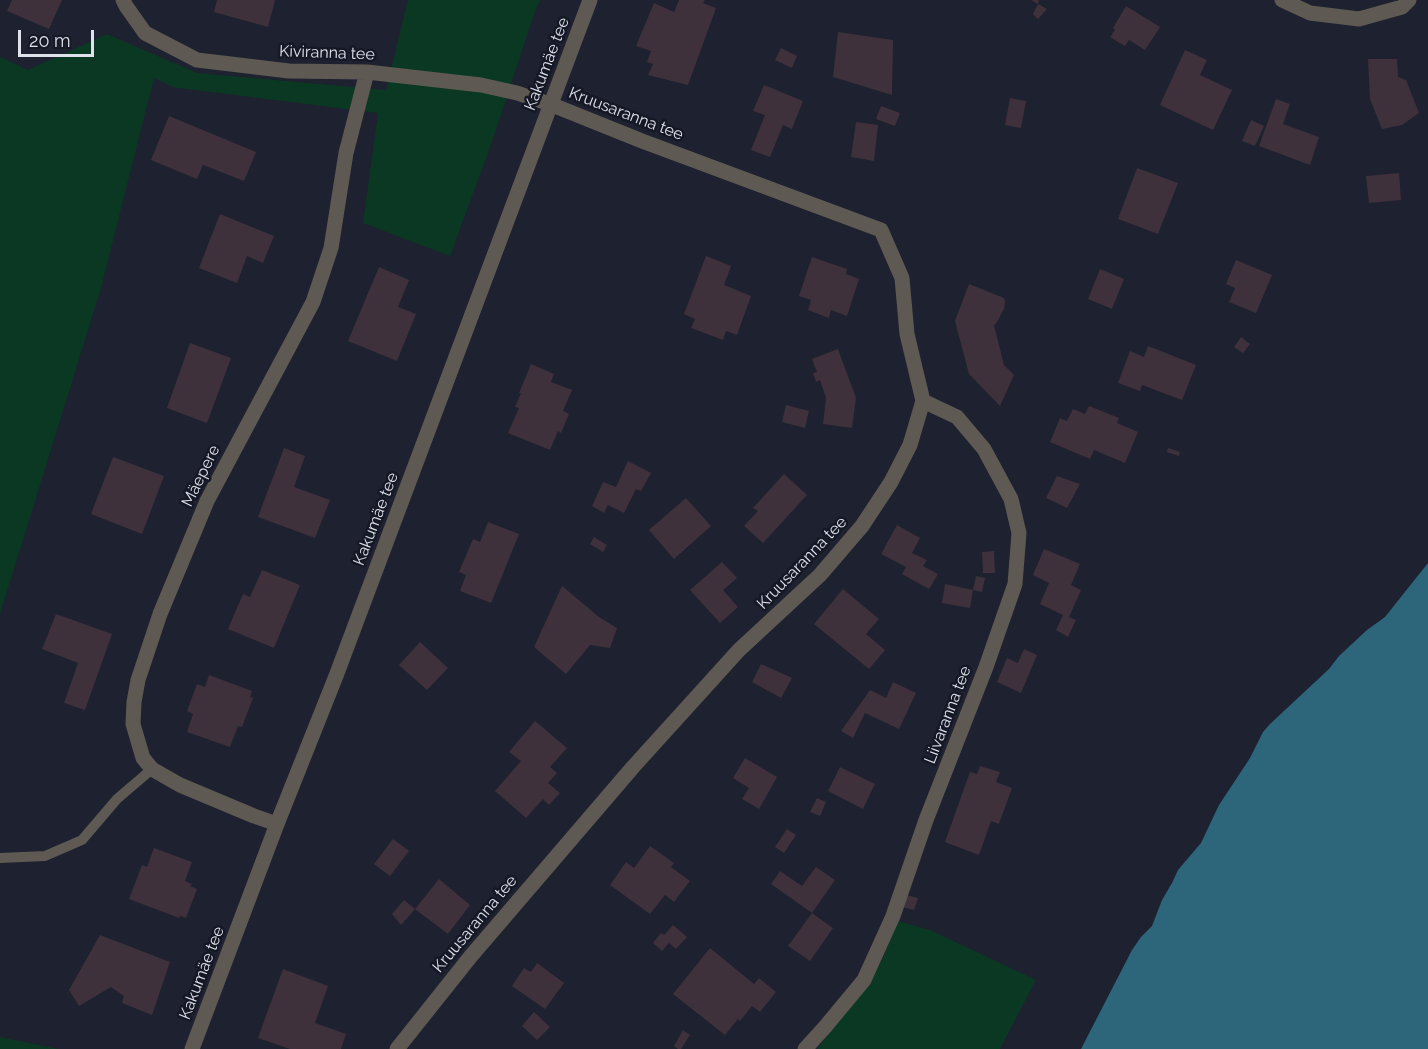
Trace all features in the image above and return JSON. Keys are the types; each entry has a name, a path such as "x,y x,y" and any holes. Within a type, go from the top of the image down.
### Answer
{"street":[{"name":"Kiviranna tee","path":"123,0 145,33 197,60 289,70 367,72 481,85 518,93 550,104"},
{"name":"Kakumäe tee","path":"192,1049 340,665 590,0"},
{"path":"1282,0 1310,13 1359,19 1402,7 1409,0"},
{"name":"Mäepere","path":"152,770 143,758 133,724 138,680 160,614 207,501 313,302 331,248 346,153 367,72"},
{"name":"Kruusaranna tee","path":"397,1049 471,956 633,767 739,650 820,574 862,526 891,482 910,445 922,401 907,334 902,278 881,230 642,141 550,104"},
{"name":"Liivaranna tee","path":"805,1049 864,980 893,916 926,820 986,667 1015,584 1018,533 1011,499 984,449 957,417 922,401"},
{"path":"152,770 180,785 277,825"}],"lane":[{"path":"0,858 45,856 82,840 117,799 152,770"}],"green space":[{"path":"408,0 540,0 450,256 363,223 378,113 172,87 154,78 101,288 0,614 0,57 28,70 107,34 197,73 386,90"},
{"path":"898,921 930,930 1036,980 1000,1049 817,1049 866,987 883,958"},
{"path":"0,1037 59,1049 0,1049"}],"water":[{"path":"1428,563 1428,1049 1081,1049 1132,950 1152,926 1162,900 1178,870 1201,843 1219,805 1250,758 1263,732 1329,669 1339,656 1385,617"}],"building":[{"path":"12,0 62,0 49,29 7,11"},
{"path":"217,0 275,0 268,27 214,12"},
{"path":"679,0 705,0 703,3 716,8 688,85 648,75 653,64 647,62 651,51 636,46 654,3 674,12"},
{"path":"1038,4 1047,9 1038,19 1033,14"},
{"path":"1126,6 1160,27 1145,50 1129,40 1125,46 1110,37"},
{"path":"838,32 893,40 892,95 833,77"},
{"path":"781,48 797,56 792,68 775,60"},
{"path":"1185,50 1207,60 1200,75 1232,90 1213,130 1160,105"},
{"path":"1368,59 1397,59 1398,77 1406,80 1419,113 1402,125 1382,129 1370,99"},
{"path":"764,85 803,101 792,129 783,125 770,157 751,150 765,115 753,111"},
{"path":"1010,98 1026,101 1021,128 1005,125"},
{"path":"1276,99 1290,104 1283,124 1319,137 1310,165 1259,146"},
{"path":"881,106 900,113 895,126 876,119"},
{"path":"169,116 256,152 244,181 203,165 197,179 151,160"},
{"path":"1251,120 1264,126 1255,146 1242,141"},
{"path":"856,122 878,125 874,161 851,157"},
{"path":"1137,168 1178,183 1158,234 1118,219"},
{"path":"1399,173 1401,200 1369,203 1366,176"},
{"path":"220,214 274,236 263,263 247,256 237,283 199,268"},
{"path":"706,256 731,266 724,285 751,296 737,335 726,331 723,340 691,328 695,319 684,314"},
{"path":"812,257 847,269 846,274 859,279 847,316 831,310 829,318 808,310 811,300 799,296"},
{"path":"1236,260 1272,275 1256,313 1229,302 1235,288 1226,284"},
{"path":"379,267 409,280 398,307 416,314 397,361 348,341"},
{"path":"1100,269 1124,279 1112,309 1088,299"},
{"path":"969,284 1004,298 1004,309 994,325 1004,365 1014,375 1000,406 969,374 955,321"},
{"path":"1241,337 1250,344 1243,353 1234,347"},
{"path":"190,343 231,358 207,423 167,408"},
{"path":"1148,346 1196,365 1182,400 1142,385 1140,391 1118,383 1130,351 1144,357"},
{"path":"838,349 856,398 852,428 823,424 826,398 820,380 816,382 813,373 817,372 812,359"},
{"path":"531,364 554,374 551,382 572,390 563,411 569,414 550,450 508,433 519,408 515,407"},
{"path":"786,405 809,411 805,428 782,422"},
{"path":"1089,406 1119,418 1117,423 1138,432 1125,463 1094,450 1090,459 1050,442 1060,418 1067,421 1073,409 1085,414"},
{"path":"284,448 305,456 294,487 330,500 315,538 258,517"},
{"path":"1168,448 1180,452 1179,456 1167,452"},
{"path":"113,457 164,476 142,534 91,514"},
{"path":"628,461 651,473 641,491 636,489 624,513 608,505 604,513 592,506 603,482 616,487"},
{"path":"784,474 807,495 763,543 744,526 758,511 753,508"},
{"path":"1057,476 1080,484 1067,508 1046,498"},
{"path":"686,498 711,526 674,559 649,530"},
{"path":"488,522 519,534 491,603 460,591 466,575 459,572 473,539 480,542"},
{"path":"897,525 920,538 912,553 927,560 923,566 938,574 929,589 902,574 906,567 881,554"},
{"path":"594,537 607,545 603,552 590,544"},
{"path":"1044,549 1080,564 1071,585 1081,590 1069,617 1076,620 1068,637 1056,630 1063,615 1040,604 1049,583 1033,575"},
{"path":"994,551 995,573 983,573 982,552"},
{"path":"722,562 737,578 723,590 738,607 720,623 690,590"},
{"path":"262,570 300,585 274,648 228,629 243,594 250,597"},
{"path":"976,576 985,578 982,592 973,590"},
{"path":"945,584 973,590 970,608 942,603"},
{"path":"562,586 599,617 617,628 610,648 590,645 566,674 534,647"},
{"path":"843,589 879,619 866,634 885,650 869,669 814,624"},
{"path":"56,614 112,634 85,710 64,703 78,663 42,649"},
{"path":"420,642 448,668 427,690 399,665"},
{"path":"1024,649 1037,655 1021,693 997,682 1007,658 1018,663"},
{"path":"761,664 792,678 781,698 752,682"},
{"path":"209,675 252,691 250,697 253,698 242,727 238,726 230,747 187,732 193,714 187,711 197,684 205,687"},
{"path":"893,682 916,693 899,729 865,713 853,738 841,731 870,690 886,698"},
{"path":"535,721 567,748 550,767 557,773 548,783 560,793 549,805 543,799 526,818 495,791 521,761 509,752"},
{"path":"745,758 777,777 759,809 742,799 749,788 733,778"},
{"path":"980,766 1000,772 996,782 1012,788 999,824 991,821 979,855 945,842 970,772 977,774"},
{"path":"840,767 875,784 863,809 828,791"},
{"path":"817,798 826,802 820,816 810,812"},
{"path":"787,829 796,835 784,853 775,847"},
{"path":"393,839 409,851 390,876 374,864"},
{"path":"650,846 674,863 671,867 690,881 674,902 665,895 650,914 610,885 626,862 634,868"},
{"path":"154,848 192,862 185,881 197,889 186,918 180,916 179,918 129,899 142,865 147,867"},
{"path":"816,867 835,880 812,913 771,884 780,871 802,886"},
{"path":"439,879 470,905 448,934 415,909"},
{"path":"906,895 918,898 914,910 902,907"},
{"path":"404,900 415,909 401,925 392,914"},
{"path":"812,913 833,928 810,961 788,946"},
{"path":"673,925 687,937 676,949 669,943 662,951 653,943 661,933 664,935"},
{"path":"100,935 170,962 152,1015 122,1003 124,996 111,987 79,1006 69,990"},
{"path":"710,948 754,984 759,978 776,992 760,1012 752,1006 725,1035 673,994"},
{"path":"537,963 564,983 545,1009 512,986 524,968 531,972"},
{"path":"283,969 328,986 315,1023 346,1034 341,1049 290,1049 258,1038"},
{"path":"534,1012 550,1027 537,1040 522,1026"},
{"path":"683,1030 690,1035 681,1049 678,1049 674,1046"}]}
